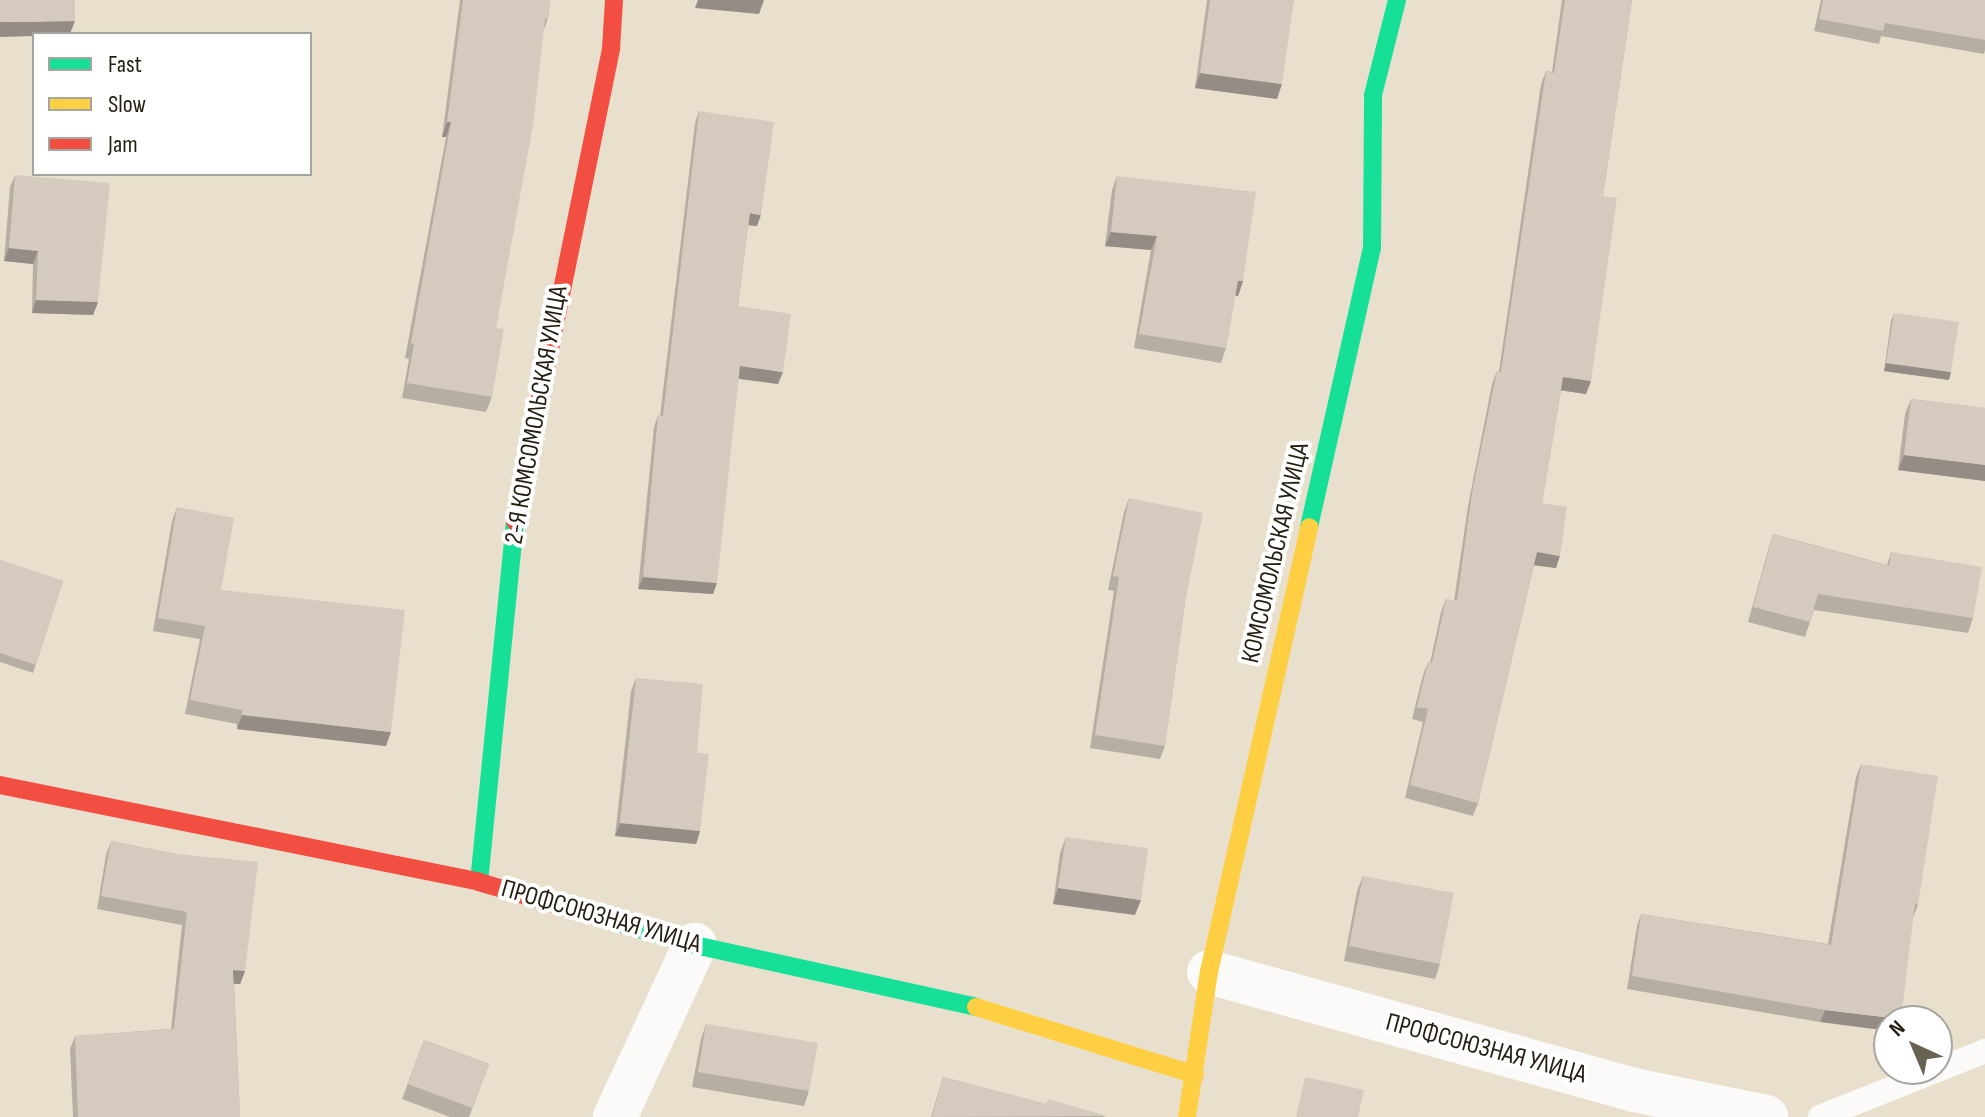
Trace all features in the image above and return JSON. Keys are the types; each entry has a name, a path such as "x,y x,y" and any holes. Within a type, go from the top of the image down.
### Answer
{"street":[{"name":"2-Я КОМСОМОЛЬСКАЯ УЛИЦА","path":"479,882 517,496 611,48 614,0"},
{"name":"КОМСОМОЛЬСКАЯ УЛИЦА","path":"1187,1117 1209,972 1372,248 1373,95 1397,0"},
{"name":"ПРОФСОЮЗНАЯ УЛИЦА","path":"0,785 479,882 695,945 954,1000 1195,1075"},
{"path":"615,1117 695,945"},
{"name":"ПРОФСОЮЗНАЯ УЛИЦА","path":"1209,972 1634,1090 1766,1117"}],"lane":[{"path":"1820,1117 1985,1051"}],"building":[{"path":"0,0 75,0 75,21 0,22"},
{"path":"463,0 550,0 533,125 496,328 504,329 492,397 407,383 414,344 411,343 451,122 447,122"},
{"path":"1210,0 1294,0 1282,84 1200,73"},
{"path":"1565,0 1632,0 1603,196 1617,198 1591,381 1563,377 1542,503 1567,507 1560,556 1537,552 1478,803 1410,785 1428,709 1417,707 1428,662 1432,663 1446,599 1457,601 1472,493 1497,371 1501,372 1546,71 1554,73"},
{"path":"1823,0 1985,0 1985,40 1885,23 1883,31 1819,19"},
{"path":"699,111 774,122 761,215 750,213 738,306 791,314 783,372 740,366 717,583 643,577 658,415 663,416"},
{"path":"15,175 110,183 98,302 36,300 38,251 9,248"},
{"path":"1117,176 1256,192 1243,281 1238,281 1226,348 1139,334 1157,236 1111,232"},
{"path":"1894,313 1959,322 1951,372 1886,363"},
{"path":"1911,399 1985,408 1985,465 1904,455"},
{"path":"1129,498 1203,513 1185,602 1165,746 1095,735 1119,577 1113,576"},
{"path":"177,507 234,518 221,590 405,610 391,732 242,715 242,710 190,700 205,626 158,618"},
{"path":"1773,534 1889,566 1891,552 1982,567 1973,618 1818,594 1810,622 1753,607"},
{"path":"0,560 63,581 36,665 0,653"},
{"path":"636,678 703,684 697,753 709,754 700,831 620,823"},
{"path":"1861,764 1938,776 1918,905 1915,904 1903,1005 1873,1005 1873,1016 1632,976 1641,914 1831,945"},
{"path":"1066,837 1148,848 1141,900 1058,888"},
{"path":"111,841 177,854 258,862 245,971 233,970 240,1117 78,1117 75,1036 174,1029 187,912 101,896"},
{"path":"1363,876 1454,893 1440,964 1349,946"},
{"path":"706,1024 818,1043 809,1091 698,1072"},
{"path":"424,1040 489,1064 472,1108 408,1084"},
{"path":"943,1077 1046,1104 1048,1099 1107,1116 932,1117"},
{"path":"1305,1077 1364,1090 1358,1117 1296,1117"}],"traffic: fast":[{"path":"1309,527 1372,248 1373,95 1397,0"},
{"path":"479,882 515,521"},
{"path":"618,923 695,945 976,1007"}],"traffic: slow":[{"path":"1187,1117 1209,972 1309,527"},
{"path":"976,1007 1195,1075"}],"traffic: jam":[{"path":"515,521 611,48 614,0"},
{"path":"0,785 479,882 618,923"}]}
